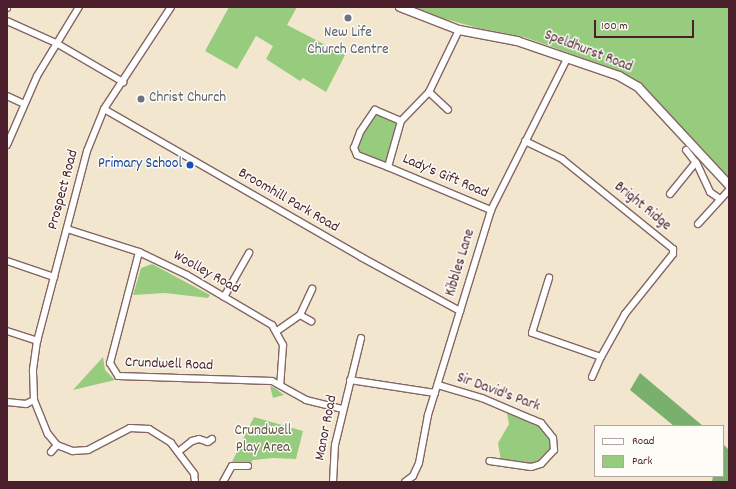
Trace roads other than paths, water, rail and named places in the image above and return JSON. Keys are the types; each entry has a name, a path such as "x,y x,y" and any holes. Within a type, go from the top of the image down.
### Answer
{"street":[{"path":"7,145 24,104 56,43 79,7"},
{"name":"Prospect Road","path":"34,400 33,371 37,342 81,171 104,109 171,7"},
{"name":"Speldhurst Road","path":"400,7 459,30 517,41 619,76 638,87 729,185"},
{"path":"7,21 56,43 123,82"},
{"name":"Lady's Gift Road","path":"388,168 401,121 429,92 459,30"},
{"name":"Kibbles Lane","path":"406,482 413,476 419,463 435,393 491,210 567,59"},
{"path":"429,92 448,110"},
{"path":"7,96 24,104"},
{"name":"Broomhill Park Road","path":"104,109 368,261 460,312"},
{"name":"Lady's Gift Road","path":"401,121 375,110 360,132 354,148 357,155 491,210"},
{"name":"Bright Ridge","path":"525,141 562,159 672,249 673,254 625,314 601,357 592,377"},
{"path":"686,150 696,162 710,192 720,199"},
{"path":"670,194 696,162"},
{"path":"698,224 729,190"},
{"name":"Woolley Road","path":"67,229 140,252 224,297 277,331"},
{"name":"Crundwell Road","path":"140,252 110,363 118,376 267,380 280,384 306,400 343,408"},
{"path":"224,297 249,253"},
{"path":"7,262 54,277"},
{"path":"549,278 532,333 601,357"},
{"path":"280,384 283,345 277,331 300,315 312,289"},
{"path":"300,315 311,321"},
{"path":"7,331 37,342"},
{"name":"Manor Road","path":"333,482 335,445 361,338"},
{"name":"Manor Road","path":"350,380 435,393"},
{"name":"Sir David's Park","path":"438,385 482,398 541,423 553,438 554,450 541,464 531,467 489,460"},
{"path":"7,402 26,404 34,400 48,434 57,445 73,451 88,450 130,428 149,429 160,435 178,452 194,474 195,482"},
{"path":"178,452 192,441 199,439 208,442 212,439"},
{"path":"51,452 57,445"},
{"path":"223,482 232,466 248,466"}],"place":[{"name":"New Life Church Centre","path":"348,18"},
{"name":"Christ Church","path":"141,99"},
{"name":"Primary School","path":"190,165"}],"park label":[{"name":"Crundwell Play Area","path":"263,440"}]}
